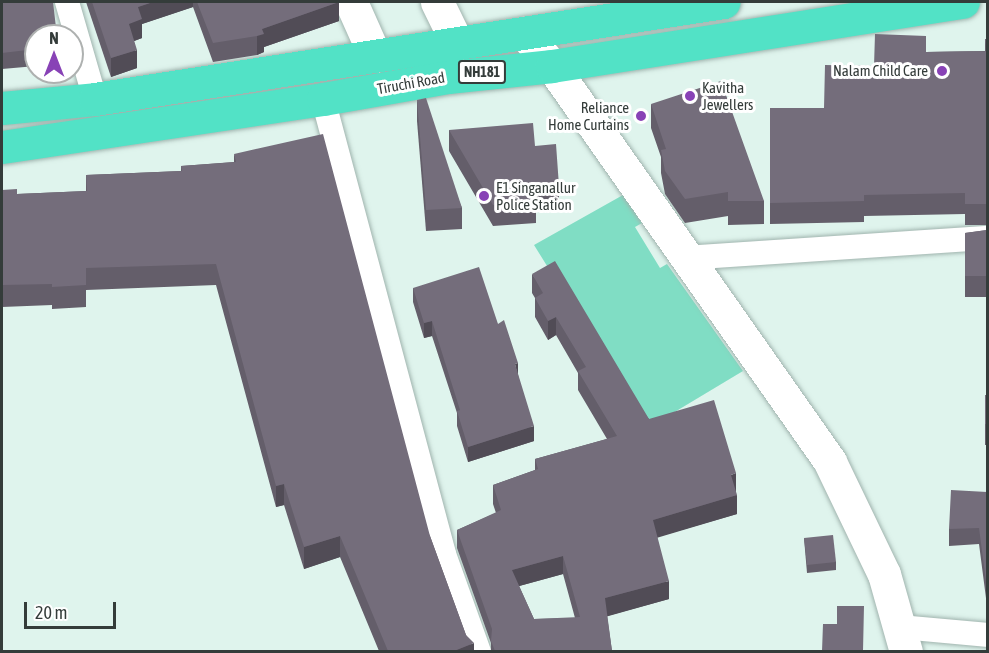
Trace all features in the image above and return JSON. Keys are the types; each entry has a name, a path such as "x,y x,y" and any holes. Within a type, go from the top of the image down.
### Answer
{"highway":[{"name":"NH181","path":"2,108 95,99 723,2"},
{"name":"Tiruchi Road","path":"2,147 323,99 482,72 552,66 963,2"}],"main road":[{"path":"351,2 375,56"},
{"path":"436,2 456,43"},
{"path":"524,33 552,66 830,462 884,574 903,639"}],"street":[{"path":"68,2 95,99"},
{"path":"323,99 444,554 479,651"},
{"path":"685,258 987,238"},
{"path":"903,639 987,634"}],"green space":[{"path":"623,195 642,223 635,227 660,268 667,264 743,371 648,428 534,245"}],"building":[{"path":"2,2 53,2 56,24 24,24 24,50 2,53"},
{"path":"92,2 153,2 138,7 142,19 129,24 137,50 111,58"},
{"path":"197,2 339,2 262,29 264,34 213,43"},
{"path":"875,34 926,36 926,52 987,51 987,204 965,204 965,193 864,195 864,201 770,203 770,108 824,108 825,65 874,66"},
{"path":"721,81 764,201 728,201 728,192 685,199 665,171 661,150 666,149 651,104"},
{"path":"426,98 462,208 426,210 417,100"},
{"path":"533,123 535,146 556,144 559,186 534,188 536,202 493,205 449,130"},
{"path":"323,134 430,536 466,635 474,643 454,651 388,651 340,536 304,547 284,484 276,486 216,264 86,268 86,285 52,287 52,284 2,285 2,190 17,189 17,194 87,191 86,175 182,171 181,166 236,162 234,154"},
{"path":"987,230 987,276 965,276 965,233"},
{"path":"555,261 649,419 714,400 736,473 731,475 737,495 653,520 669,581 605,598 612,651 495,651 491,641 492,629 457,530 501,510 493,485 538,469 535,459 617,436 578,371 586,367 556,317 548,321 535,298 543,293 532,274","holes":["563,556 580,617 534,619 512,570"]},
{"path":"479,267 498,324 504,320 534,426 468,447 457,411 460,410 432,321 424,323 413,288"},
{"path":"985,395 987,395 987,424 985,424"},
{"path":"951,490 987,492 987,589 979,528 949,529"},
{"path":"833,535 836,562 807,565 804,538"},
{"path":"837,606 864,606 863,651 822,651 823,624 837,624"}],"place":[{"name":"Nalam Child Care","path":"942,71"},
{"name":"Kavitha Jewellers","path":"690,96"},
{"name":"Reliance Home Curtains","path":"641,116"},
{"name":"E1 Singanallur Police Station","path":"484,196"}]}
